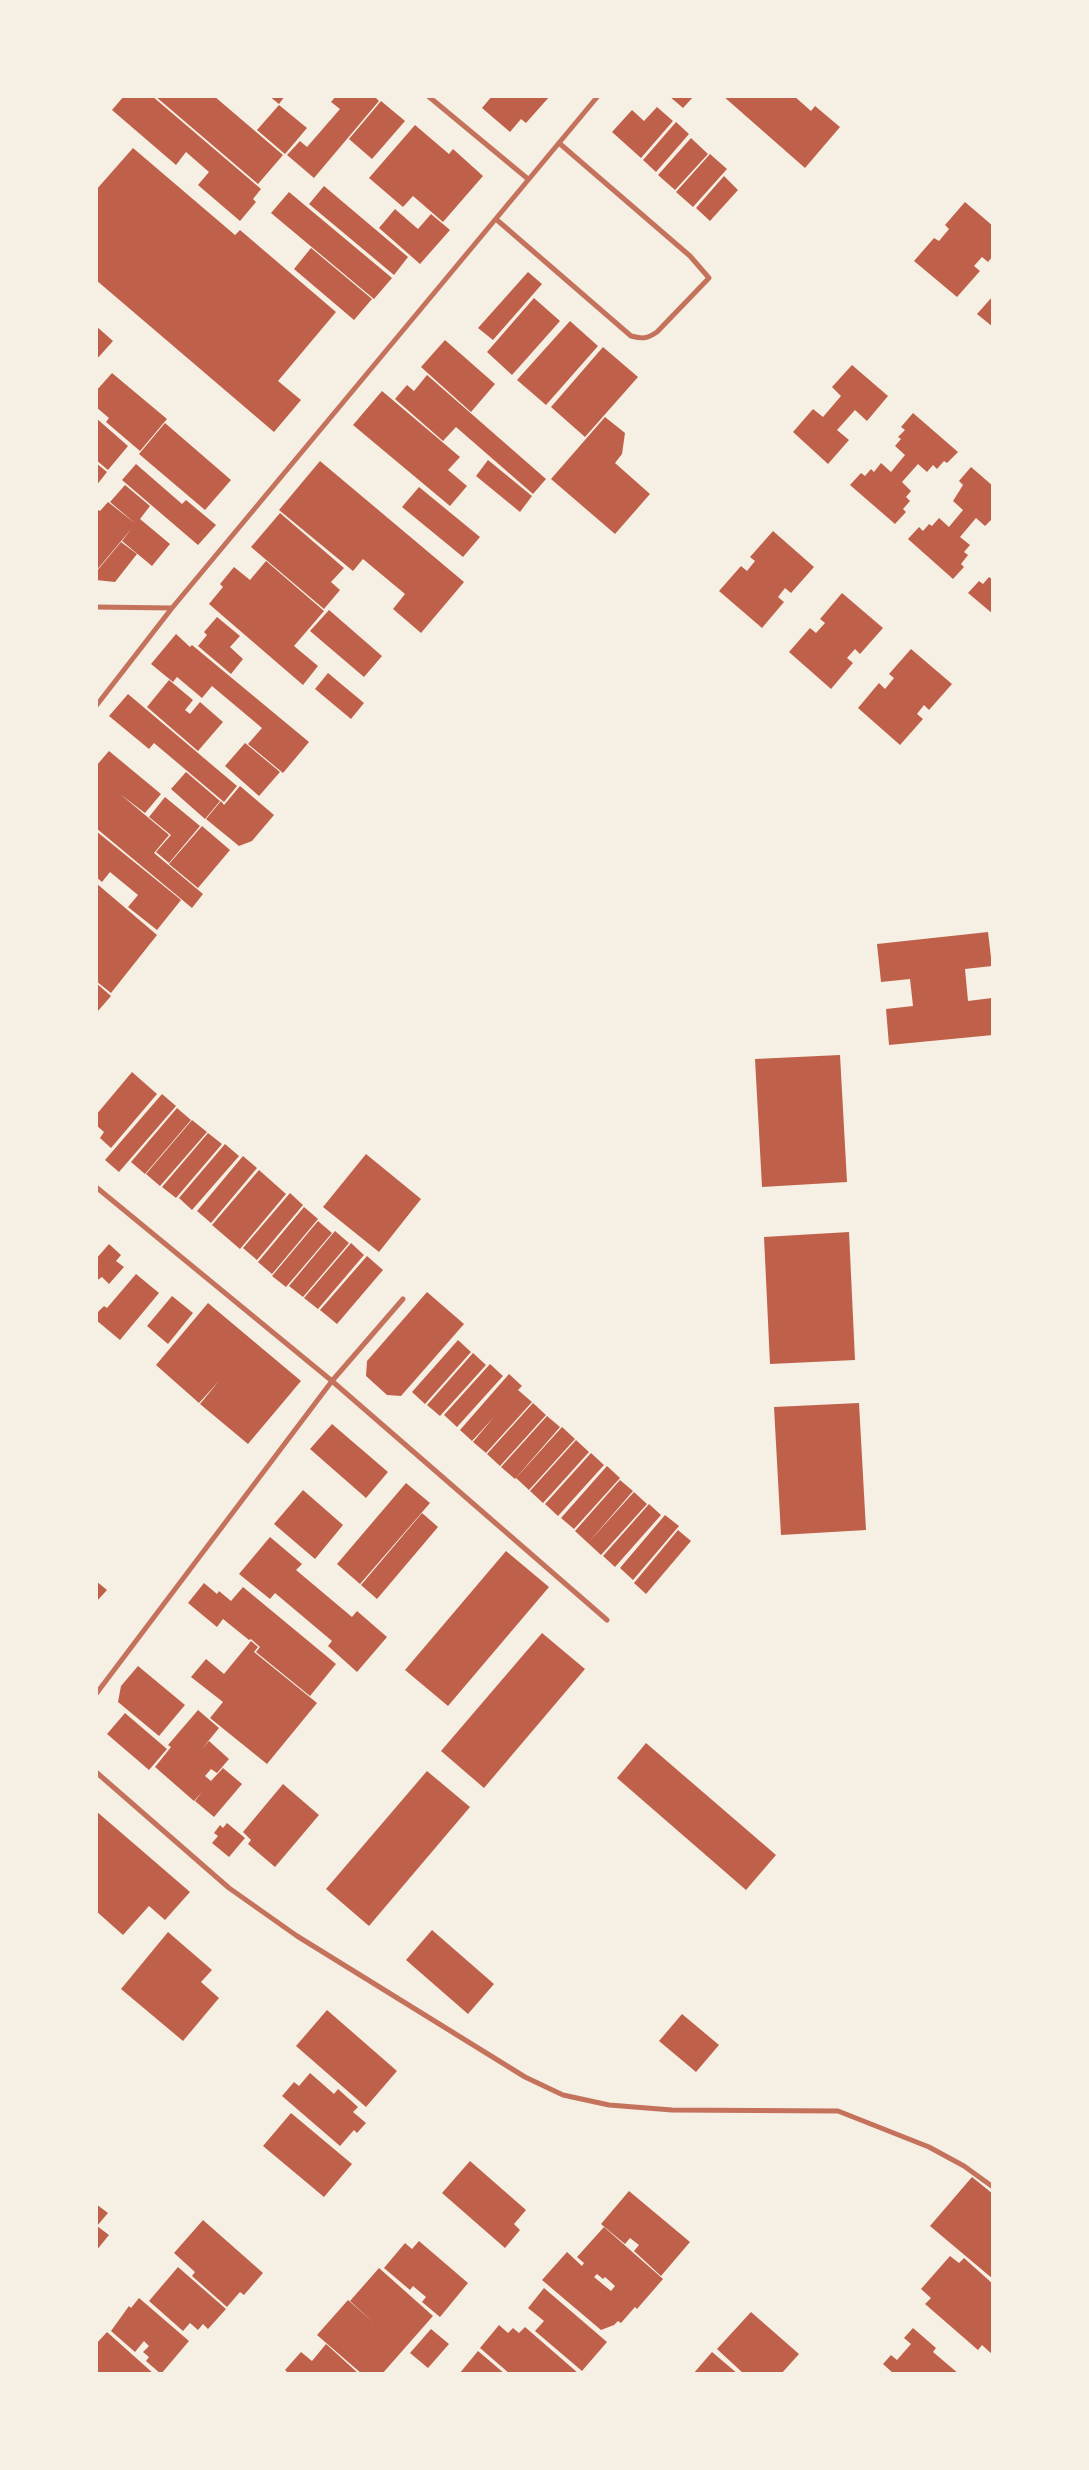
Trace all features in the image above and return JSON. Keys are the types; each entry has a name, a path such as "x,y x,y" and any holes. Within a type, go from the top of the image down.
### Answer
{"street":[{"path":"428,96 528,179"},
{"path":"96,706 172,608 497,220 528,179 598,96"},
{"path":"497,220 630,336 642,339 657,332 709,278 690,256 559,143"},
{"path":"96,606 172,608"},
{"path":"96,1187 332,1381 608,1620"},
{"path":"96,1694 332,1381 403,1298"},
{"path":"96,1772 229,1888 297,1936 525,2077 555,2091 608,2105 672,2110 838,2111 929,2147 964,2166 993,2188"}],"building":[{"path":"124,96 152,96 261,189 253,199 256,202 240,221 198,185 209,172 186,152 176,165 112,110"},
{"path":"155,96 214,96 283,155 258,184"},
{"path":"269,96 285,96 279,104"},
{"path":"336,96 374,96 379,101 314,178 287,155 300,141 307,147 340,109 331,102"},
{"path":"492,96 550,96 526,123 521,119 510,132 482,108"},
{"path":"669,96 694,96 683,108"},
{"path":"723,96 794,96 811,111 815,106 840,127 805,168"},
{"path":"381,101 405,121 372,159 349,139"},
{"path":"279,105 307,128 285,154 257,130"},
{"path":"657,107 673,121 641,158 612,132 632,110 644,121"},
{"path":"676,122 689,134 656,172 643,160"},
{"path":"415,125 449,154 453,149 483,176 443,222 413,196 403,207 369,178"},
{"path":"691,138 708,154 675,190 658,175"},
{"path":"133,148 235,235 240,230 336,312 278,381 301,400 274,432 96,280 96,190"},
{"path":"710,154 727,169 693,207 676,192"},
{"path":"724,176 738,190 710,221 696,208"},
{"path":"324,186 408,257 394,275 309,204"},
{"path":"289,192 392,278 374,299 271,213"},
{"path":"965,202 993,226 993,256 988,262 982,257 974,266 980,271 957,297 914,261 934,238 939,241 949,229 945,225"},
{"path":"395,209 418,229 431,214 450,230 420,264 379,228"},
{"path":"311,248 372,299 354,320 294,269"},
{"path":"528,272 542,284 493,340 478,328"},
{"path":"993,296 993,327 977,314"},
{"path":"534,298 560,321 512,375 487,352"},
{"path":"570,321 598,346 546,405 517,380"},
{"path":"96,326 113,341 96,360"},
{"path":"445,340 495,384 471,412 421,367"},
{"path":"603,347 638,377 585,437 551,407"},
{"path":"852,365 888,396 867,421 855,410 837,430 849,440 828,464 793,432 813,409 823,417 841,396 832,387"},
{"path":"112,373 167,419 140,451 106,422 109,418 96,407 96,391"},
{"path":"427,375 546,479 533,494 456,427 443,441 395,399 407,385 414,391"},
{"path":"382,391 460,457 448,470 467,486 450,506 353,425"},
{"path":"913,413 958,452 947,463 944,461 937,469 933,465 927,472 918,464 902,482 911,491 906,497 910,501 903,509 906,512 895,524 850,485 861,473 865,476 871,469 874,472 881,463 891,472 905,455 895,446 901,439 898,437 905,430 901,427"},
{"path":"605,417 625,433 622,454 615,463 650,494 615,534 551,479"},
{"path":"96,418 128,446 108,470 96,460"},
{"path":"165,423 231,480 205,510 139,454"},
{"path":"488,460 532,496 520,512 476,476"},
{"path":"320,461 464,582 421,633 393,609 405,594 363,559 353,571 279,510"},
{"path":"96,463 107,472 96,486"},
{"path":"136,464 182,504 186,500 216,525 198,545 122,480"},
{"path":"971,467 993,486 993,521 991,520 985,526 976,518 960,537 970,545 964,552 968,555 961,564 964,567 953,579 908,539 919,527 923,531 929,524 932,526 939,518 949,527 963,510 953,501 963,485 959,481"},
{"path":"125,485 150,506 140,519 170,544 152,566 122,541 132,528 96,571 96,509 100,511 108,502 136,524 110,502"},
{"path":"419,487 480,537 463,557 402,507"},
{"path":"280,513 344,568 331,582 340,590 324,609 251,547"},
{"path":"773,531 814,567 791,593 785,588 778,597 784,602 762,628 719,591 741,566 747,571 755,561 750,557"},
{"path":"121,542 137,554 115,582 96,580 96,572"},
{"path":"266,561 324,611 294,646 318,666 303,685 209,604 223,587 220,584 234,567 250,580"},
{"path":"989,577 993,580 993,614 968,593 979,581 983,584"},
{"path":"842,593 883,628 860,654 855,649 847,658 853,663 831,689 789,652 810,628 816,633 825,623 820,619"},
{"path":"329,610 382,656 364,677 310,631"},
{"path":"217,617 240,636 230,647 243,659 231,674 198,646 207,635 204,632"},
{"path":"176,634 190,647 192,645 309,742 283,773 248,744 262,728 212,686 202,698 177,677 173,682 151,664"},
{"path":"911,649 952,684 929,710 924,705 917,714 923,719 900,745 858,708 879,683 885,689 894,678 889,674"},
{"path":"328,673 364,703 351,719 315,689"},
{"path":"169,680 193,700 185,710 190,714 200,702 223,722 198,751 147,707"},
{"path":"128,694 237,786 224,802 154,743 149,749 109,716"},
{"path":"245,743 280,772 259,796 225,766"},
{"path":"109,751 161,794 145,813 120,794 169,835 154,853 203,894 192,908 96,828 96,766"},
{"path":"186,772 220,801 205,819 171,789"},
{"path":"240,786 274,815 252,841 239,846 206,819 221,801 224,805"},
{"path":"165,797 200,826 169,863 156,852 171,835 149,817"},
{"path":"202,826 230,850 198,888 169,864"},
{"path":"96,831 181,900 157,930 128,907 138,895 110,872 102,882 96,877"},
{"path":"96,883 157,935 111,993 96,981"},
{"path":"988,932 992,966 965,969 968,1001 992,998 993,1035 889,1045 886,1009 913,1006 910,979 881,982 877,944"},
{"path":"96,983 111,996 98,1011 96,1009"},
{"path":"840,1055 847,1182 762,1187 755,1059"},
{"path":"132,1072 157,1094 111,1148 100,1138 104,1132 96,1125 96,1115"},
{"path":"162,1094 176,1106 119,1172 105,1160"},
{"path":"177,1108 191,1120 145,1174 131,1162"},
{"path":"192,1120 207,1132 160,1186 146,1174"},
{"path":"208,1133 222,1144 176,1198 162,1187"},
{"path":"225,1144 239,1156 192,1210 179,1198"},
{"path":"366,1154 421,1199 379,1252 323,1207"},
{"path":"243,1156 257,1168 211,1223 197,1211"},
{"path":"259,1170 286,1194 240,1249 212,1225"},
{"path":"290,1193 303,1205 257,1260 243,1248"},
{"path":"304,1207 318,1219 272,1274 258,1262"},
{"path":"318,1221 332,1233 286,1287 272,1276"},
{"path":"335,1231 349,1243 303,1297 289,1286"},
{"path":"849,1232 855,1360 770,1364 764,1237"},
{"path":"351,1243 364,1255 318,1309 304,1298"},
{"path":"109,1244 121,1255 116,1261 124,1267 109,1284 102,1277 96,1281 96,1259"},
{"path":"367,1256 383,1270 337,1324 320,1310"},
{"path":"136,1274 159,1293 120,1340 96,1320 96,1314 104,1306 107,1308"},
{"path":"427,1292 464,1324 401,1396 387,1395 366,1376 367,1361"},
{"path":"172,1296 193,1313 168,1344 147,1326"},
{"path":"208,1303 301,1381 248,1444 200,1404 219,1381 199,1403 156,1365"},
{"path":"458,1340 471,1352 425,1404 412,1392"},
{"path":"473,1353 486,1365 440,1416 427,1405"},
{"path":"490,1364 503,1376 457,1427 444,1415"},
{"path":"509,1374 522,1386 518,1390 532,1402 486,1453 473,1442 494,1417 472,1441 460,1430"},
{"path":"533,1403 546,1415 500,1466 487,1454"},
{"path":"859,1403 866,1530 781,1535 774,1407"},
{"path":"547,1416 560,1427 515,1479 501,1467"},
{"path":"332,1424 388,1472 366,1498 310,1449"},
{"path":"562,1427 575,1439 529,1490 516,1478"},
{"path":"576,1440 589,1452 543,1503 530,1491"},
{"path":"591,1453 604,1465 558,1516 545,1504"},
{"path":"607,1466 620,1478 574,1529 561,1518"},
{"path":"620,1480 633,1491 588,1543 575,1531"},
{"path":"406,1483 430,1503 360,1584 337,1564"},
{"path":"303,1490 343,1525 315,1559 274,1524"},
{"path":"634,1492 647,1504 601,1555 588,1543"},
{"path":"649,1504 661,1515 615,1567 603,1556"},
{"path":"422,1513 438,1527 377,1599 361,1585"},
{"path":"665,1515 679,1526 633,1580 620,1568"},
{"path":"678,1530 691,1541 646,1594 634,1583"},
{"path":"270,1537 302,1564 296,1570 352,1617 357,1611 387,1637 357,1672 328,1646 332,1641 275,1593 270,1599 239,1574"},
{"path":"506,1551 549,1587 448,1706 405,1670"},
{"path":"96,1581 107,1590 96,1602"},
{"path":"204,1583 217,1594 219,1591 231,1601 243,1587 336,1664 310,1696 256,1652 260,1647 251,1639 249,1640 223,1619 217,1627 188,1603"},
{"path":"542,1633 585,1669 484,1788 441,1751"},
{"path":"251,1641 258,1647 254,1652 317,1703 267,1764 210,1718 223,1702 191,1677 206,1659 224,1674"},
{"path":"138,1666 185,1705 159,1736 118,1702 121,1686"},
{"path":"198,1710 219,1728 201,1750 209,1741 229,1759 217,1773 211,1769 205,1776 211,1781 223,1768 242,1784 214,1817 195,1801 202,1792 194,1801 155,1767 171,1747 168,1745"},
{"path":"125,1713 167,1749 149,1770 107,1734"},
{"path":"646,1743 776,1855 746,1890 617,1778"},
{"path":"427,1771 470,1807 369,1926 326,1889"},
{"path":"283,1784 319,1815 275,1867 248,1844 251,1840 243,1832"},
{"path":"96,1811 190,1892 165,1920 149,1906 123,1935 96,1911"},
{"path":"227,1823 245,1838 229,1857 212,1843 218,1836 214,1833 220,1825 223,1828"},
{"path":"432,1930 494,1984 468,2014 406,1960"},
{"path":"168,1932 212,1970 201,1982 219,1998 183,2041 121,1989"},
{"path":"327,2010 397,2071 366,2107 296,2046"},
{"path":"682,2014 719,2045 696,2072 659,2041"},
{"path":"310,2073 334,2094 338,2089 358,2107 353,2112 366,2123 357,2133 354,2130 340,2146 282,2096 294,2082 299,2086"},
{"path":"291,2113 352,2164 324,2197 263,2146"},
{"path":"470,2161 526,2210 514,2224 520,2230 505,2248 442,2193"},
{"path":"972,2177 993,2194 993,2279 930,2226"},
{"path":"629,2191 690,2242 661,2276 634,2251 639,2245 630,2238 625,2244 601,2224"},
{"path":"96,2204 108,2213 97,2226 109,2235 96,2251"},
{"path":"203,2220 263,2273 244,2295 240,2292 227,2307 192,2276 195,2272 174,2253"},
{"path":"604,2227 663,2279 637,2309 635,2307 621,2323 618,2321 614,2325 601,2330 542,2280 567,2252 582,2266 584,2263 577,2257","holes":["597,2274 603,2279 605,2277 615,2286 611,2291 594,2277"]},
{"path":"419,2241 468,2283 440,2317 422,2302 426,2297 413,2286 410,2290 384,2268 405,2243 412,2249"},
{"path":"950,2256 959,2263 964,2258 993,2284 993,2355 982,2345 978,2350 925,2304 931,2298 921,2289"},
{"path":"178,2267 226,2309 208,2329 203,2324 198,2330 190,2323 183,2331 149,2301"},
{"path":"379,2268 433,2316 382,2374 362,2374 317,2335 348,2300 374,2323 350,2301"},
{"path":"544,2288 607,2342 582,2371 535,2331 544,2321 528,2308"},
{"path":"139,2298 189,2341 161,2374 146,2361 149,2357 143,2352 149,2346 144,2341 135,2352 111,2331 129,2306 131,2308"},
{"path":"751,2312 799,2354 781,2374 744,2374 717,2349"},
{"path":"499,2325 508,2333 513,2328 519,2333 525,2327 578,2373 510,2374 480,2348"},
{"path":"913,2328 936,2348 933,2352 959,2374 894,2374 883,2364 891,2355 897,2360 911,2344 904,2338"},
{"path":"431,2329 449,2344 428,2368 410,2353"},
{"path":"107,2332 154,2374 96,2374 96,2344"},
{"path":"326,2344 359,2374 289,2374 285,2370 301,2352 312,2361"},
{"path":"478,2351 505,2374 459,2374"},
{"path":"712,2352 738,2374 693,2374"}]}
